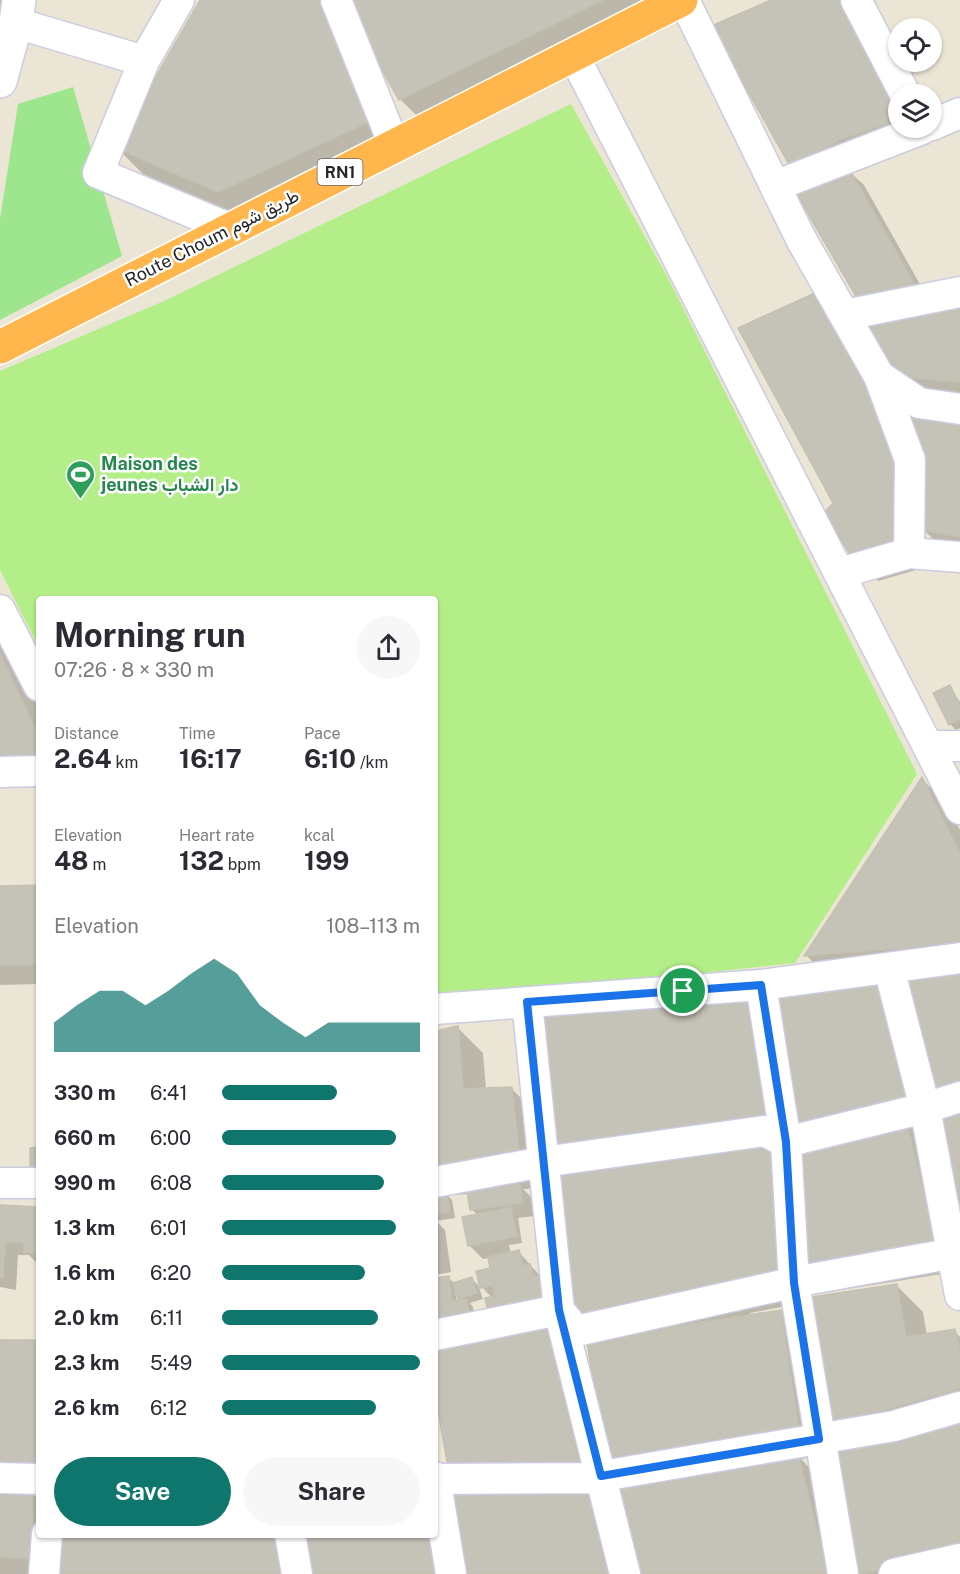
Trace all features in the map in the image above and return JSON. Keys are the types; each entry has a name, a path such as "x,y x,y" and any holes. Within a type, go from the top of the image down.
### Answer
{"highway":[{"name":"Route Choum طريق شوم","path":"0,347 229,228 683,0"}],"street":[{"path":"179,0 144,61 98,173 229,228"},
{"path":"336,0 394,145"},
{"path":"683,0 775,186 879,376 910,460 909,553"},
{"path":"856,0 900,84"},
{"path":"0,81 17,11 144,61"},
{"path":"573,54 960,809"},
{"path":"942,120 960,112"},
{"path":"775,186 897,138"},
{"path":"845,315 960,292"},
{"path":"879,376 919,403 960,409"},
{"path":"840,573 909,553 960,557"},
{"path":"0,610 36,680"},
{"path":"928,746 960,746"},
{"path":"0,772 36,771"},
{"path":"438,1009 761,985 960,958"},
{"path":"889,968 925,1108 956,1253 960,1295"},
{"path":"761,985 786,1142 794,1283 843,1574"},
{"path":"527,1002 559,1310 625,1574"},
{"path":"438,1181 543,1162 764,1131 786,1142 925,1108 960,1097"},
{"path":"0,1183 36,1183"},
{"path":"559,1310 576,1331 794,1283 956,1253"},
{"path":"438,1334 559,1310"},
{"path":"438,1478 601,1476 894,1426 960,1407"},
{"path":"0,1478 36,1479"},
{"path":"438,1496 451,1574"},
{"path":"44,1574 47,1538"},
{"path":"291,1538 297,1574"},
{"path":"894,1574 960,1559"}],"green space":[{"path":"73,87 122,256 0,320 0,219 18,104"},
{"path":"571,104 668,278 917,774 795,963 438,1002 438,596 36,596 36,642 0,570 0,371 164,301"}],"building":[{"path":"200,0 325,0 377,118 218,192 115,148"},
{"path":"342,0 603,0 399,100"},
{"path":"771,0 849,0 889,84 888,123 839,140 791,168 711,26"},
{"path":"850,170 917,289 861,305 796,193"},
{"path":"817,292 875,397 898,459 898,543 851,556 824,513 833,503 738,328"},
{"path":"960,300 960,382 880,375 860,320"},
{"path":"907,413 960,422 960,537 921,530 926,476"},
{"path":"0,654 36,731 36,758 0,760"},
{"path":"950,685 960,706 960,719 949,725 933,693"},
{"path":"922,777 960,854 960,944 804,956"},
{"path":"36,885 36,964 0,965 0,886"},
{"path":"960,966 960,1089 925,1098 896,979"},
{"path":"882,980 907,1100 787,1132 768,1000"},
{"path":"752,986 767,1122 635,1133 635,1143 615,1147 612,1137 551,1148 537,1014"},
{"path":"458,1026 463,1089 512,1087 520,1162 438,1169 438,1030"},
{"path":"960,1108 960,1243 928,1118"},
{"path":"905,1117 937,1245 801,1267 792,1151"},
{"path":"770,1143 780,1276 575,1318 553,1171"},
{"path":"36,1147 36,1168 30,1168 30,1148"},
{"path":"520,1184 523,1203 470,1210 467,1191"},
{"path":"446,1192 450,1212 438,1214 438,1193"},
{"path":"0,1205 36,1207 36,1253 24,1252 24,1243 5,1242 3,1277 0,1277"},
{"path":"511,1207 517,1236 498,1240 492,1211"},
{"path":"492,1211 498,1240 468,1246 462,1217"},
{"path":"519,1250 523,1266 530,1264 533,1276 480,1288 476,1271 490,1268 488,1257"},
{"path":"546,1274 552,1303 489,1317 485,1298 495,1296 493,1285"},
{"path":"449,1276 452,1301 438,1303 438,1278"},
{"path":"472,1277 477,1293 458,1299 453,1283"},
{"path":"897,1284 906,1337 955,1329 960,1351 960,1389 830,1425 804,1298"},
{"path":"467,1299 470,1321 445,1325 441,1303"},
{"path":"441,1303 445,1325 438,1326 438,1304"},
{"path":"781,1310 799,1430 603,1464 587,1340"},
{"path":"553,1316 564,1399 579,1462 449,1473 438,1411 438,1344"},
{"path":"0,1340 36,1340 36,1466 0,1466"},
{"path":"960,1418 960,1546 863,1574 853,1574 836,1451"},
{"path":"798,1454 828,1574 631,1574 612,1485"},
{"path":"596,1487 608,1574 459,1574 450,1493"},
{"path":"32,1491 34,1559 0,1557 0,1492"},
{"path":"63,1538 282,1538 288,1574 60,1574"},
{"path":"302,1538 431,1538 436,1574 306,1574"}],"place":[{"name":"Maison des jeunes دار الشباب","path":"80,500"}],"route":[{"path":"761,985 786,1142 794,1283 819,1439 601,1476 559,1310 527,1002 683,991 761,985"}]}
